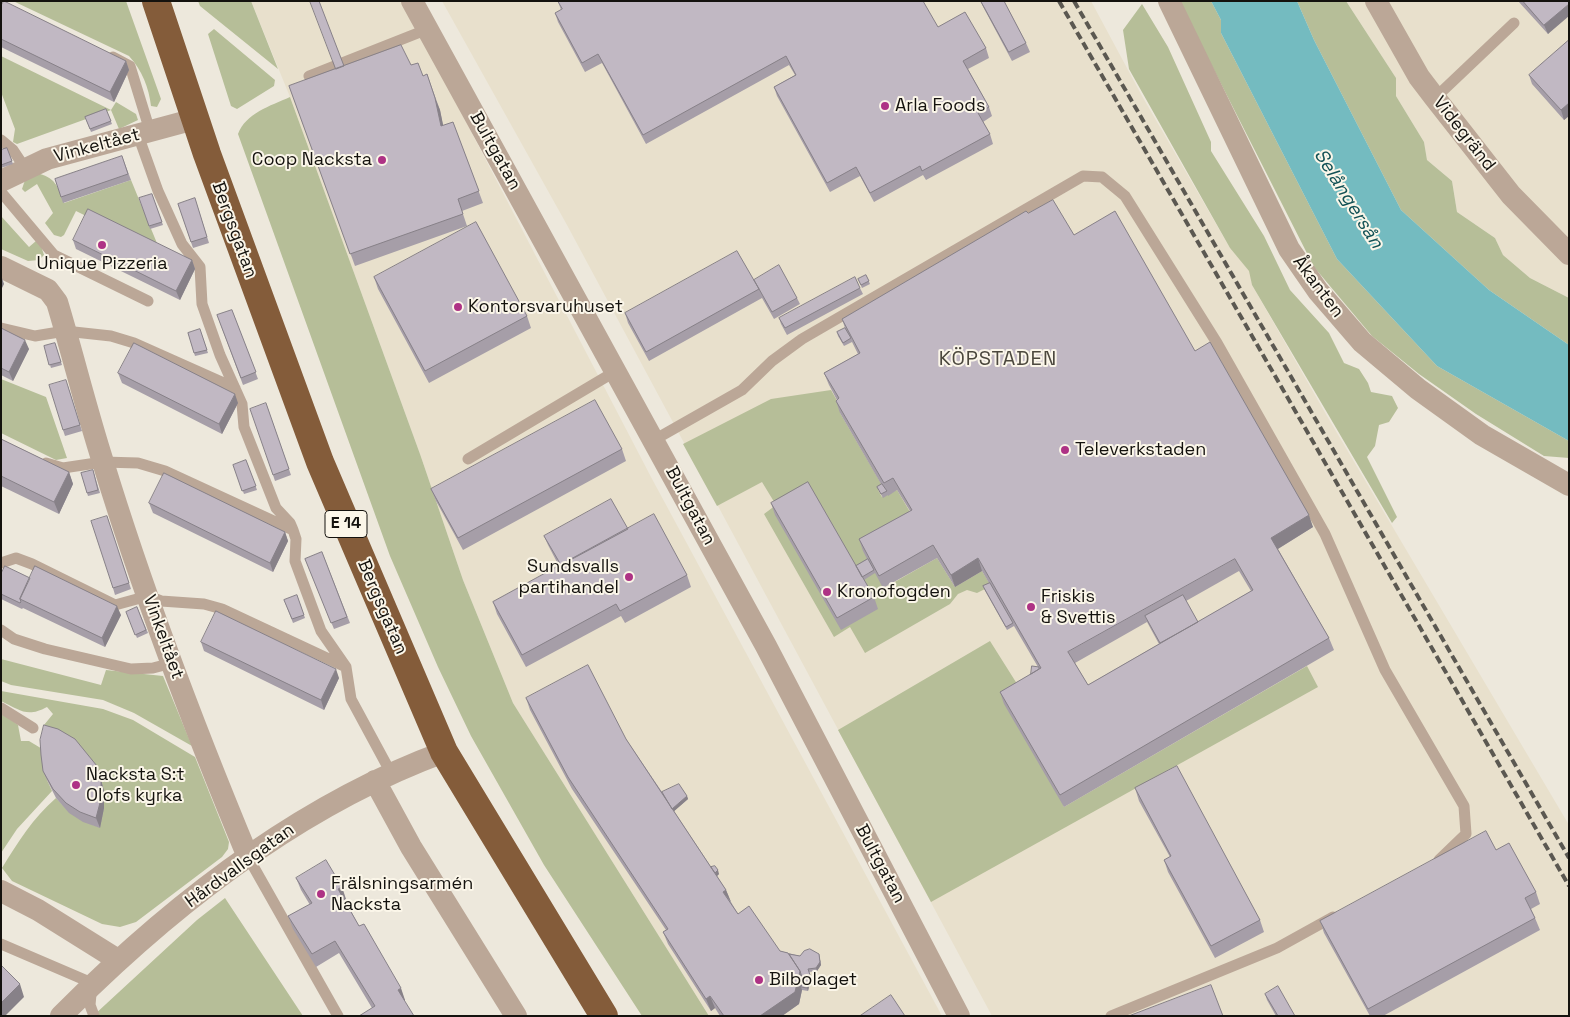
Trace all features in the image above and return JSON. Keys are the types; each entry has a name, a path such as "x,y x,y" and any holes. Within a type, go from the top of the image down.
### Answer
{"highway":[{"name":"Bergsgatan","path":"156,1 195,119 320,462 444,752 604,1016"}],"street":[{"name":"Bultgatan","path":"412,1 766,646 959,1016"},
{"name":"Åkanten","path":"1169,1 1289,249 1318,291 1362,342 1418,389 1482,435 1569,485"},
{"name":"Videgränd","path":"1376,1 1419,77 1435,98 1511,195 1569,254"},
{"name":"Vinkeltået","path":"1,180 47,159 195,119"},
{"name":"Vinkeltået","path":"1,267 48,290 57,302 103,462 148,596 206,757 248,857"},
{"name":"Hårdvallsgatan","path":"61,1016 92,983 118,960 226,872 271,840 349,794 383,777 444,752"},
{"path":"383,777 411,848 516,1016"},
{"path":"1,891 38,910 118,960"}],"lane":[{"path":"1435,98 1514,23"},
{"path":"309,76 428,29"},
{"path":"103,53 130,66 158,191 182,244 200,267 202,304 220,355 242,404 244,427 276,508 290,523 293,530 296,539 294,561 321,631 346,667 351,699 383,777"},
{"path":"1,140 13,150 25,168"},
{"path":"654,440 742,390 772,361 819,329 1083,176 1102,177 1125,196 1217,343 1325,534 1385,670 1464,806 1466,834 1442,858 1424,868"},
{"path":"1,192 54,255 148,301"},
{"path":"1,328 35,336 66,331 111,336 134,344 235,388"},
{"path":"468,459 616,371"},
{"path":"34,458 51,466 63,468 103,462 138,463 165,471 293,530"},
{"path":"1,563 16,558 32,564 115,606 148,596 161,601 184,601 222,609 346,667"},
{"path":"1,630 14,639 45,649 131,669 153,668 172,663"},
{"path":"1,708 33,728"},
{"name":"Vinkeltået","path":"248,857 338,1016"},
{"path":"1111,1016 1277,948 1346,910"},
{"path":"1,944 92,983 90,1005 94,1016"}],"shaded area":[{"path":"251,1 403,1 651,477 942,1016 709,1016 513,703 463,580 420,454 290,97"},
{"path":"442,1 1091,1 1142,96 1230,248 1250,271 1252,285 1327,416 1569,825 1569,1015 992,1016 567,225"},
{"path":"1346,1 1569,1 1569,298 1530,278 1503,255 1495,238 1457,212 1452,181 1427,160 1424,142 1396,96 1396,78"}],"green space":[{"path":"13,1 126,1 161,99 157,107 151,106 144,80 138,67 129,56"},
{"path":"198,1 251,1 278,69 200,6"},
{"path":"1179,1 1211,1 1221,20 1221,33 1337,259 1437,366 1569,441 1569,458 1544,456 1476,414 1419,374 1372,336 1314,267"},
{"path":"1297,1 1346,1 1396,78 1396,96 1424,142 1427,160 1452,181 1457,212 1495,238 1503,255 1530,278 1569,298 1569,345 1489,290 1401,210 1314,40"},
{"path":"1142,4 1168,47 1211,142 1211,151 1264,236 1290,290 1329,333 1344,363 1359,369 1368,383 1371,392 1392,396 1398,408 1389,422 1379,425 1375,446 1367,457 1397,517 1392,523 1252,285 1249,271 1230,248 1129,69 1123,30"},
{"path":"214,29 275,80 274,86 237,109 231,106 208,34"},
{"path":"1,56 111,110 17,144 13,142 15,129 1,92"},
{"path":"290,97 420,454 463,580 513,703 709,1016 642,1016 544,865 471,736 438,667 390,556 238,134 253,115"},
{"path":"116,102 136,114 138,120 119,129 111,110"},
{"path":"36,173 48,177 55,183 64,203 131,180 161,253 76,211 64,235 61,237 54,235 45,223 53,213 37,184 25,192 22,189 25,180"},
{"path":"1,216 29,247 36,241 41,246 44,255 39,260 28,261 1,249"},
{"path":"1,379 46,397 67,458 56,460 1,433"},
{"path":"831,390 843,411 840,413 883,487 878,490 882,497 897,490 916,522 884,588 937,558 955,587 982,571 991,586 977,593 967,590 958,594 950,604 865,653 850,627 834,637 764,514 776,505 762,482 717,506 683,444 771,399"},
{"path":"990,641 1019,687 1064,807 1307,666 1318,687 931,902 838,730"},
{"path":"1,659 101,685 106,670 163,676 192,746 134,713 103,700 11,685 1,681"},
{"path":"1,691 103,709 133,720 195,757 229,842 228,849 222,857 136,922 120,927 102,924 12,881 2,868 33,822 56,798 76,816 99,827 100,775 93,763 44,725 53,714 47,707 34,712 19,710 1,701"},
{"path":"1,712 18,725 21,741 29,741 44,750 47,780 52,791 17,829 1,853"},
{"path":"225,898 303,1016 93,1016 197,920"}],"water":[{"name":"Selångersån","path":"1211,1 1297,1 1314,40 1401,210 1489,290 1569,345 1569,441 1437,366 1337,259 1221,33 1221,20"}],"building":[{"path":"4,1 126,61 110,92 1,39 1,6"},
{"path":"310,1 319,1 344,66 336,69"},
{"name":"Arla Foods","path":"558,1 923,1 938,27 965,12 986,48 963,61 989,107 978,113 990,134 922,171 920,166 870,193 856,167 827,183 774,87 796,75 786,56 643,135 598,54 582,63 555,13 562,9"},
{"path":"981,1 1004,1 1026,43 1009,52"},
{"path":"1523,1 1569,1 1569,4 1544,25"},
{"path":"1569,40 1569,103 1561,110 1529,75"},
{"path":"401,45 411,65 418,63 423,76 427,74 441,126 453,122 479,191 458,199 463,214 350,254 289,86"},
{"path":"106,109 111,121 90,129 85,117"},
{"path":"7,148 12,161 1,165 1,150"},
{"path":"122,156 128,174 61,197 55,179"},
{"path":"152,194 162,222 149,226 139,198"},
{"path":"195,198 207,237 191,242 178,204"},
{"name":"Televerkstaden","path":"1053,200 1074,235 1115,211 1195,351 1210,342 1309,515 1271,538 1329,638 1060,795 1000,692 1041,668 978,558 951,575 933,545 879,576 859,539 912,510 893,478 884,483 836,401 839,398 824,373 860,353 842,319 1026,211 1028,213","holes":["1235,559 1253,590 1088,685 1068,652"]},
{"path":"88,209 192,260 176,291 73,240"},
{"path":"476,222 527,316 425,371 374,277"},
{"path":"737,251 759,289 646,352 625,313"},
{"path":"779,265 797,298 772,312 754,280"},
{"path":"866,275 869,281 861,285 858,279"},
{"path":"855,277 860,288 785,328 779,318"},
{"path":"232,310 256,372 241,378 217,315"},
{"path":"1,328 25,340 9,372 1,368"},
{"path":"845,328 851,338 843,343 837,332"},
{"path":"200,329 207,350 194,353 188,333"},
{"path":"55,343 61,362 49,365 44,346"},
{"path":"134,343 235,394 219,424 118,373"},
{"path":"66,380 80,425 63,430 49,385"},
{"path":"595,400 622,449 458,538 431,489"},
{"path":"266,403 289,469 273,475 250,409"},
{"path":"1,439 69,472 54,502 1,476"},
{"path":"246,460 256,486 242,491 233,465"},
{"path":"93,470 98,490 87,493 81,473"},
{"path":"164,473 285,532 270,563 149,503"},
{"path":"808,482 874,597 837,618 771,503"},
{"path":"882,484 887,491 881,494 877,487"},
{"path":"611,499 628,529 561,565 544,536"},
{"path":"654,514 687,575 620,611 616,604 522,655 493,602"},
{"path":"107,516 129,583 113,588 91,521"},
{"path":"322,552 347,617 331,623 305,559"},
{"path":"868,559 874,570 862,577 856,566"},
{"path":"5,566 30,578 20,603 1,594 1,574"},
{"path":"35,566 117,606 102,638 20,599"},
{"path":"990,583 1013,623 1006,627 983,586"},
{"path":"297,595 304,615 292,619 284,600"},
{"path":"1183,595 1198,622 1160,643 1145,616"},
{"path":"137,607 146,630 135,635 126,612"},
{"path":"216,611 336,669 321,700 201,642"},
{"path":"588,665 626,739 726,890 723,892 738,914 749,906 780,951 788,953 800,971 795,992 760,1016 724,1016 710,996 706,999 663,932 668,929 568,777 526,698"},
{"path":"1032,666 1039,667 1039,669 1031,674"},
{"name":"Nacksta S:t Olofs kyrka","path":"44,725 58,729 75,739 97,766 101,781 101,799 96,818 80,812 66,803 53,789 43,771 40,740"},
{"path":"1177,766 1260,920 1211,946 1164,860 1171,856 1135,788"},
{"path":"679,784 687,796 672,809 662,792"},
{"path":"1486,831 1496,850 1509,843 1536,892 1525,898 1535,918 1368,1009 1320,921"},
{"path":"326,860 342,887 338,889 359,926 364,924 401,988 398,990 414,1016 359,1016 375,1006 335,941 312,954 288,916 312,903 296,878"},
{"path":"715,866 718,870 715,873 711,867"},
{"path":"810,949 819,954 820,962 816,968 808,969 810,975 807,988 801,987 803,980 800,971 789,954 800,956 804,951"},
{"path":"1,965 20,984 1,1003"},
{"path":"1211,985 1223,1016 1129,1016"},
{"path":"1278,986 1295,1016 1278,1016 1265,994"},
{"path":"891,995 905,1016 860,1016"}],"railway":[{"path":"1059,1 1569,886"},
{"path":"1074,1 1569,858"}],"place":[{"name":"Arla Foods","path":"885,106"},
{"name":"Coop Nacksta","path":"382,160"},
{"name":"Unique Pizzeria","path":"102,245"},
{"name":"Kontorsvaruhuset","path":"458,307"},
{"name":"Televerkstaden","path":"1065,450"},
{"name":"Sundsvalls partihandel","path":"629,577"},
{"name":"Kronofogden","path":"827,592"},
{"name":"Friskis & Svettis","path":"1031,607"},
{"name":"Nacksta S:t Olofs kyrka","path":"76,785"},
{"name":"Frälsningsarmén Nacksta","path":"321,894"},
{"name":"Bilbolaget","path":"759,980"}],"district":[{"name":"KÖPSTADEN","path":"998,360"}]}
